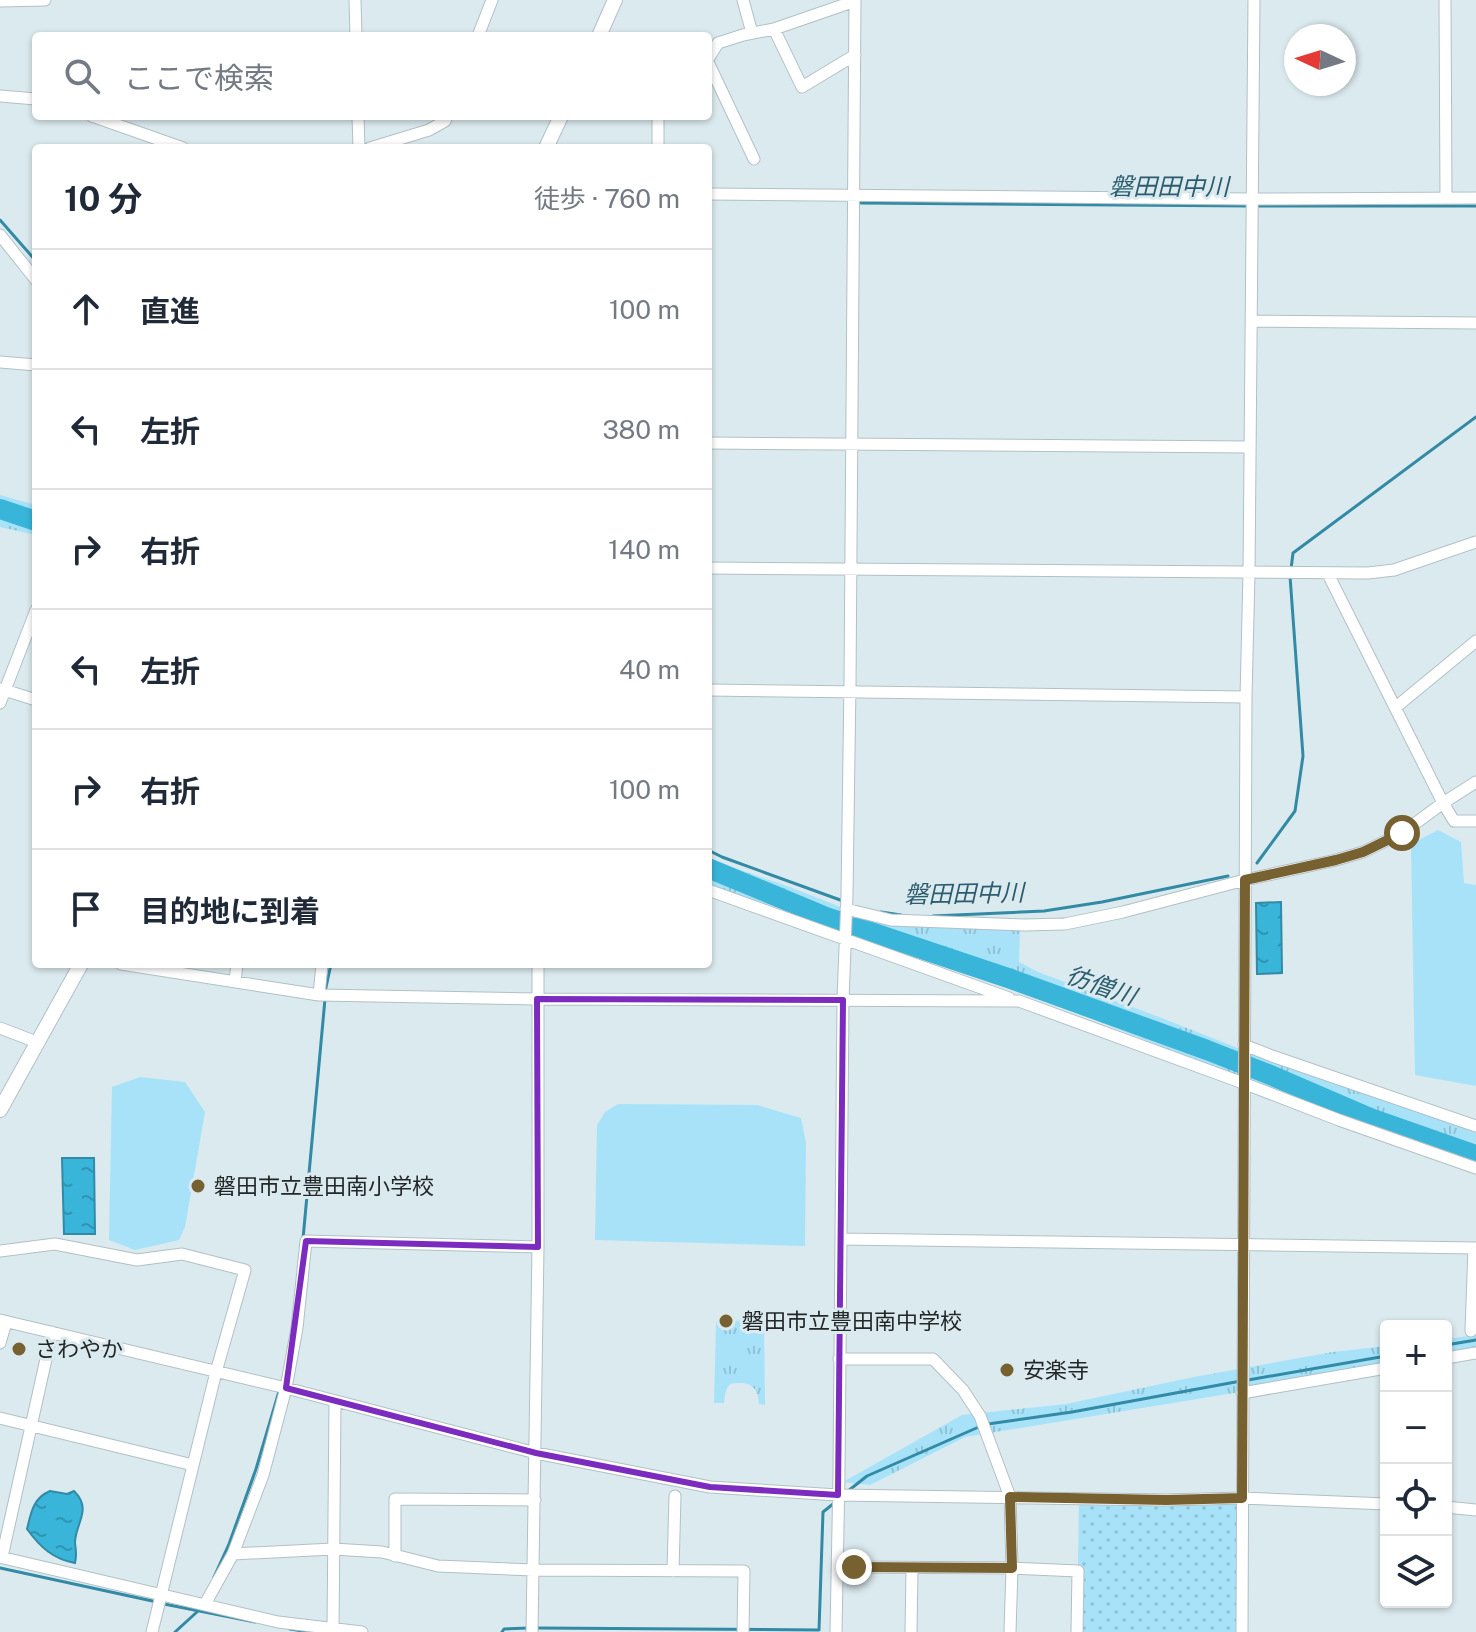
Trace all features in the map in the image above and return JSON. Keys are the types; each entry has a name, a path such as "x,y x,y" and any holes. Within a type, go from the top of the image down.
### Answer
{"main road":[{"path":"601,32 615,0"},
{"path":"548,144 559,120"},
{"path":"0,1110 79,968"}],"street":[{"path":"0,1 45,0"},
{"path":"355,0 356,32"},
{"path":"480,32 492,0"},
{"path":"743,0 752,33"},
{"path":"712,54 718,43 774,29 855,0 836,1632"},
{"path":"1242,1632 1243,1083 1254,0"},
{"path":"1445,0 1446,198"},
{"path":"774,29 802,87 855,55"},
{"path":"712,70 754,159"},
{"path":"0,96 32,99"},
{"path":"103,120 172,144"},
{"path":"358,120 359,144"},
{"path":"383,144 429,130 445,120"},
{"path":"658,120 658,144"},
{"path":"712,194 1476,198"},
{"path":"0,235 32,275"},
{"path":"1252,321 1476,323"},
{"path":"0,362 32,365"},
{"path":"712,443 1250,447"},
{"path":"712,568 1368,573 1394,570 1476,542"},
{"path":"1328,574 1443,803 1454,821 1476,821"},
{"path":"0,703 32,620"},
{"path":"1396,707 1476,641"},
{"path":"3,689 32,699"},
{"path":"712,690 1246,697"},
{"path":"846,909 891,920 1065,924 1363,852 1402,833 1476,782"},
{"path":"712,891 1476,1168"},
{"path":"148,968 319,995 1019,1001"},
{"path":"235,981 237,968"},
{"path":"319,995 322,968"},
{"path":"532,1632 538,1247 538,968"},
{"path":"0,1028 39,1043"},
{"path":"1244,1045 1476,1126"},
{"path":"841,1239 1475,1248 1471,1331"},
{"path":"205,1604 233,1554 263,1475 286,1388 297,1328 306,1241 538,1247"},
{"path":"0,1251 55,1244 137,1260 182,1254 245,1270 216,1372 152,1632"},
{"path":"0,1343 3,1321 286,1388 536,1453 710,1487 838,1495 1166,1500 1242,1498 1380,1504"},
{"path":"52,1332 1,1557 278,1622 362,1632"},
{"path":"1452,1357 1476,1353"},
{"path":"839,1359 933,1359 963,1390 980,1416 1010,1497 1010,1632"},
{"path":"1242,1393 1380,1369"},
{"path":"333,1630 335,1401"},
{"path":"0,1418 193,1465"},
{"path":"673,1571 675,1496"},
{"path":"395,1556 395,1499 535,1500"},
{"path":"1452,1508 1476,1510"},
{"path":"233,1554 333,1549 382,1552 438,1566 533,1570 744,1571 743,1632"},
{"path":"854,1567 1078,1571 1077,1632"},
{"path":"911,1632 912,1568"}],"highlighted area":[{"path":"537,999 843,1000 838,1495 710,1487 536,1453 286,1388 306,1241 538,1247"}],"green space":[{"path":"0,495 32,504 32,534 0,527"},
{"path":"1438,830 1461,842 1464,883 1476,885 1476,1086 1415,1075 1411,844"},
{"path":"712,860 846,909 891,920 1020,930 1019,962 1038,972 1273,1062 1476,1128 1476,1168 1287,1100 1056,1005 783,909 712,888"},
{"path":"140,1077 185,1082 205,1112 185,1227 179,1240 135,1250 109,1240 112,1087"},
{"path":"618,1104 757,1105 801,1118 806,1143 805,1246 595,1240 597,1125 605,1112"},
{"path":"764,1319 765,1405 759,1404 754,1388 743,1383 729,1385 724,1403 714,1403 716,1322"},
{"path":"1476,1335 1476,1353 1452,1357 1452,1338"},
{"path":"1380,1347 1380,1369 965,1437 870,1485 843,1482 962,1415 1066,1404 1333,1352"},
{"path":"1079,1498 1242,1498 1242,1632 1077,1632"}],"water":[{"path":"1281,902 1282,973 1257,974 1256,903"},
{"path":"62,1158 94,1158 95,1234 64,1234"},
{"path":"50,1491 67,1494 74,1491 82,1504 75,1563 60,1559 48,1551 27,1529 36,1502"}],"waterway":[{"name":"磐田田中川","path":"861,203 1250,206"},
{"name":"磐田田中川","path":"1257,206 1476,206"},
{"name":"磐田田中川","path":"0,220 32,256"},
{"name":"磐田田中川","path":"1291,569 1293,553 1476,417"},
{"name":"彷僧川","path":"0,509 32,520"},
{"name":"磐田田中川","path":"1257,863 1295,811 1303,756 1290,576"},
{"name":"磐田田中川","path":"712,852 843,901"},
{"name":"彷僧川","path":"712,870 826,917 1011,979 1207,1050 1370,1118 1476,1155"},
{"name":"磐田田中川","path":"933,916 1044,911 1228,876"},
{"name":"磐田田中川","path":"881,912 901,915"},
{"path":"325,992 330,968"},
{"path":"303,1239 325,999"},
{"path":"1452,1344 1476,1340"},
{"path":"1248,1380 1380,1357"},
{"path":"988,1424 1241,1381"},
{"path":"214,1577 256,1469 280,1388"},
{"path":"848,1491 867,1476 981,1426"},
{"path":"537,1628 819,1630 823,1512 833,1504"},
{"path":"0,1568 157,1602"},
{"path":"164,1604 255,1622"},
{"path":"175,1632 198,1611 200,1605"},
{"path":"502,1632 504,1629 529,1628"},
{"path":"290,1629 309,1632"}],"place":[{"name":"磐田市立豊田南小学校","path":"198,1186"},
{"name":"磐田市立豊田南中学校","path":"726,1321"},
{"name":"さわやか","path":"19,1349"},
{"name":"安楽寺","path":"1007,1370"}],"route":[{"path":"854,1567 1012,1568 1010,1497 1242,1498 1245,880 1363,852 1402,833"}]}
